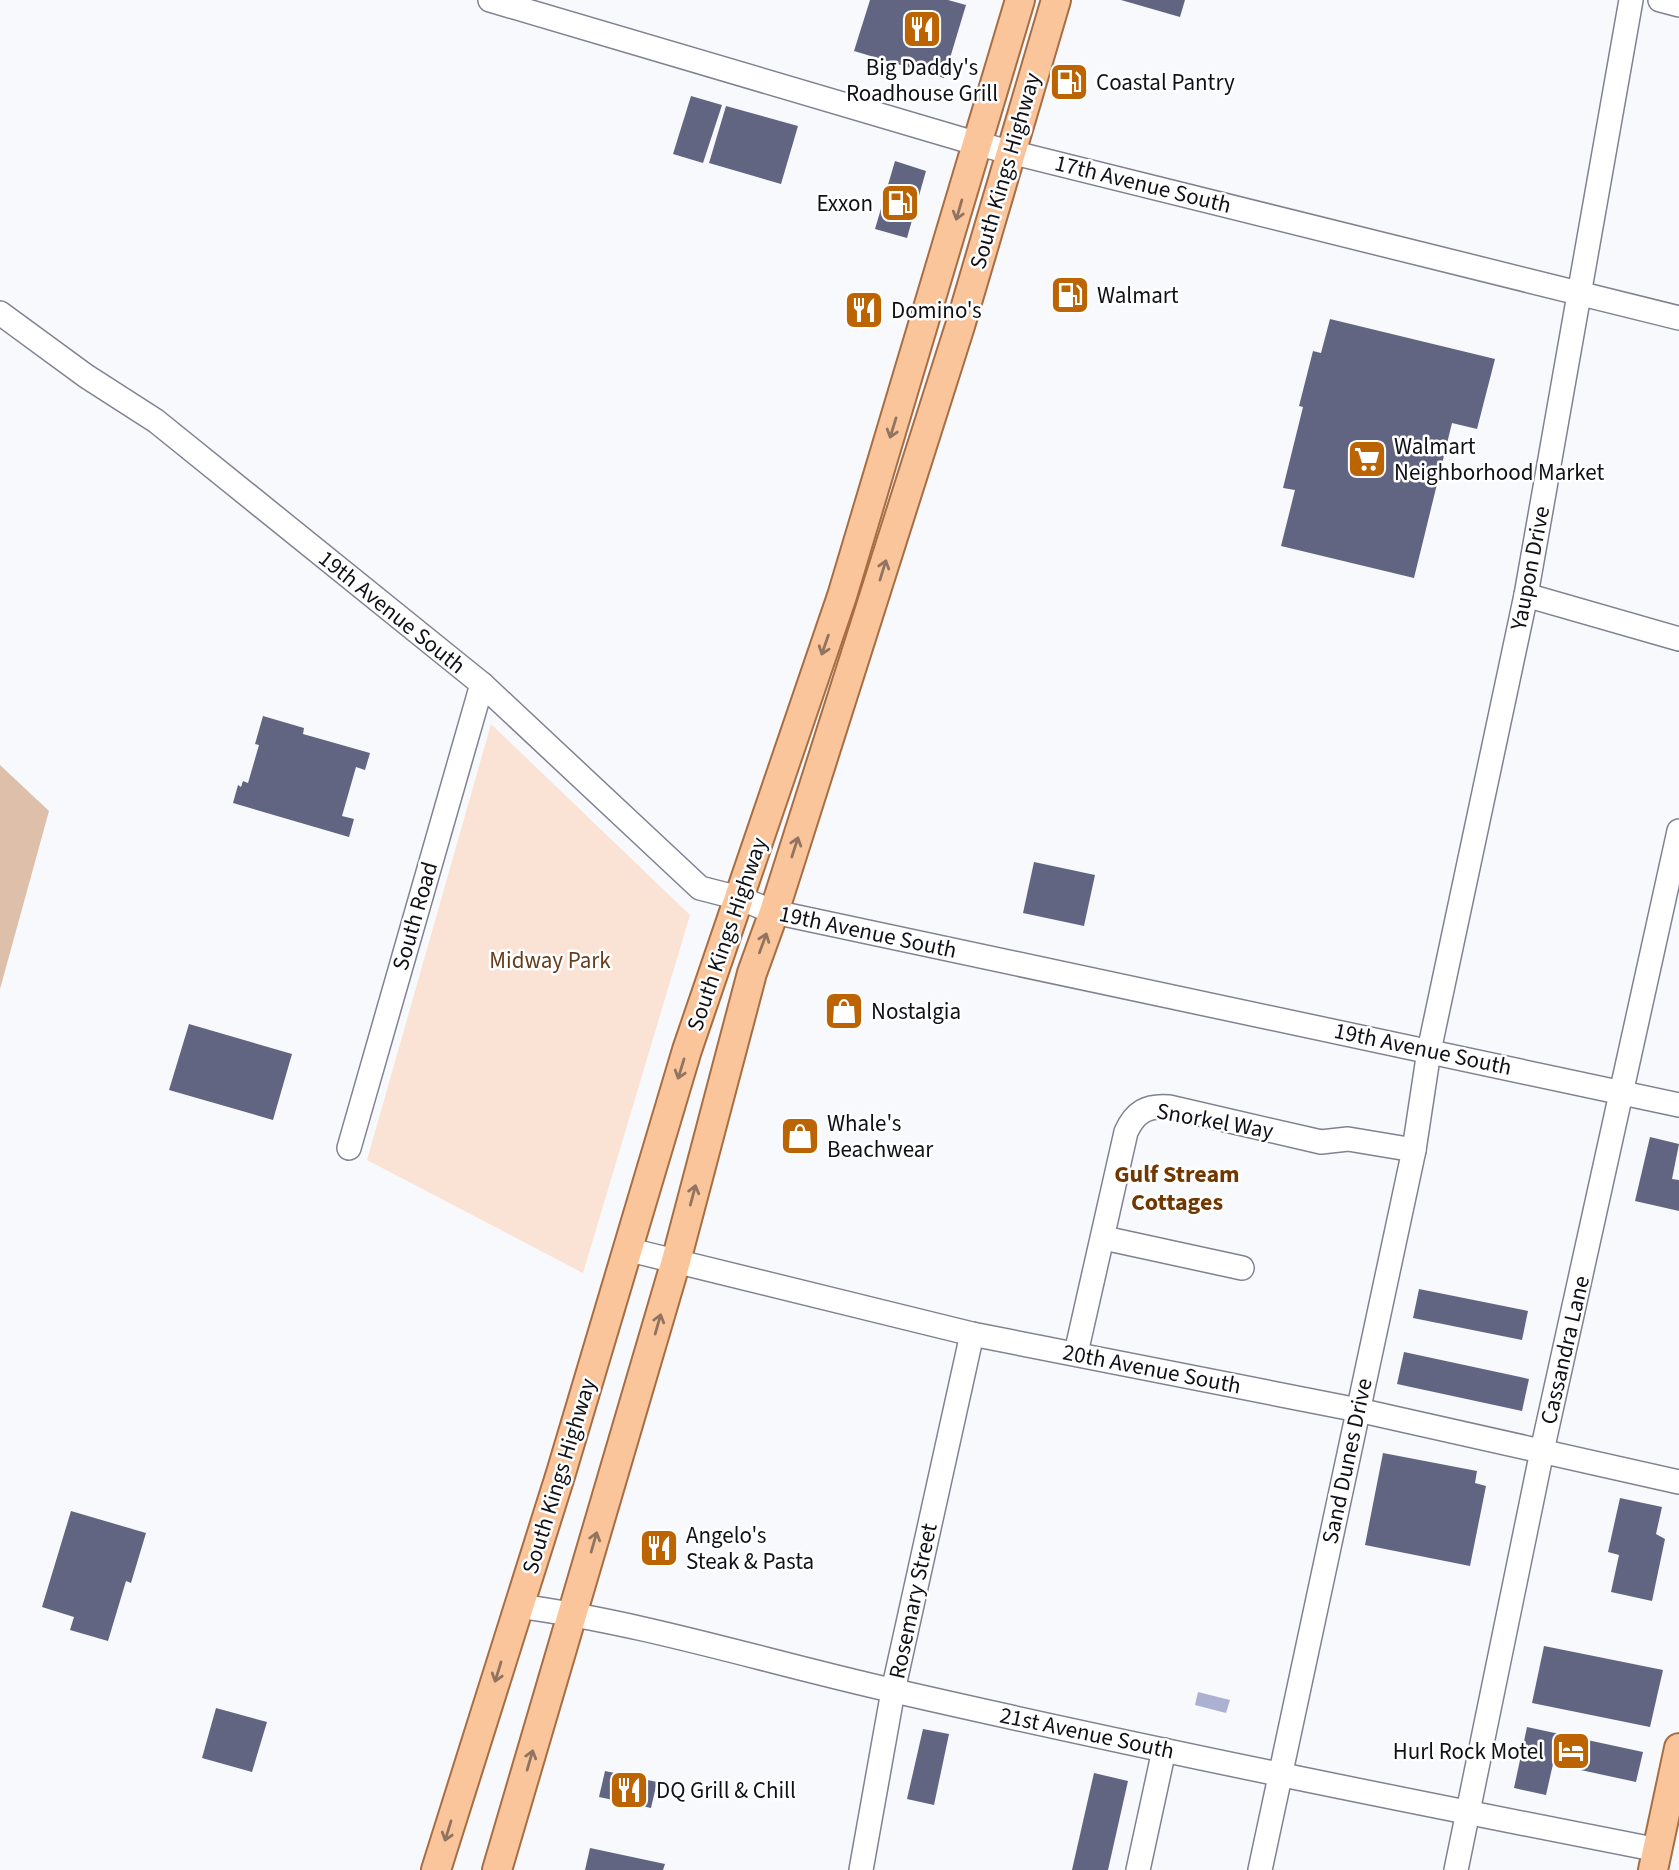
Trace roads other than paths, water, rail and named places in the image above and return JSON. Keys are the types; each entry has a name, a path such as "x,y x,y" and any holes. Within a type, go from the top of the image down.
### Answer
{"main road":[{"name":"South Kings Highway","path":"436,1870 561,1474 687,1050 842,596 1020,0"},
{"name":"South Kings Highway","path":"497,1870 676,1261 752,973 774,912 948,362 1056,0"},
{"path":"1656,1860 1679,1748"}],"street":[{"name":"17th Avenue South","path":"490,0 978,144 1679,318"},
{"name":"Yaupon Drive","path":"1429,1051 1527,596 1631,0"},
{"path":"1660,0 1679,5"},
{"name":"19th Avenue South","path":"0,313 86,376 156,421 482,684 700,888 739,898 774,912 1679,1105"},
{"path":"1527,596 1679,639"},
{"name":"South Road","path":"349,1147 482,684"},
{"name":"Cassandra Lane","path":"1455,1870 1542,1451 1678,846"},
{"name":"Sand Dunes Drive","path":"1260,1870 1414,1150 1429,1051"},
{"name":"Snorkel Way","path":"1076,1353 1126,1132 1136,1115 1150,1107 1169,1108 1321,1142 1348,1139 1414,1150"},
{"path":"1104,1238 1242,1268"},
{"name":"20th Avenue South","path":"626,1249 972,1334 1358,1409 1679,1482"},
{"name":"Rosemary Street","path":"861,1870 893,1691 972,1334"},
{"name":"21st Avenue South","path":"518,1606 573,1614 893,1691 1164,1750 1468,1811 1656,1860"},
{"path":"1138,1870 1164,1750"}],"water":[{"path":"1198,1692 1230,1700 1226,1713 1195,1705"}],"place":[{"name":"Big Daddy's Roadhouse Grill","path":"922,29"},
{"name":"Coastal Pantry","path":"1069,82"},
{"name":"Exxon","path":"900,203"},
{"name":"Walmart","path":"1070,295"},
{"name":"Domino's","path":"864,310"},
{"name":"Walmart Neighborhood Market","path":"1367,459"},
{"name":"Nostalgia","path":"844,1011"},
{"name":"Whale's Beachwear","path":"800,1136"},
{"name":"Angelo's Steak & Pasta","path":"659,1548"},
{"name":"Hurl Rock Motel","path":"1571,1751"},
{"name":"DQ Grill & Chill","path":"629,1790"}],"district":[{"name":"Gulf Stream Cottages","path":"1177,1188"}],"park label":[{"name":"Midway Park","path":"550,960"}]}
